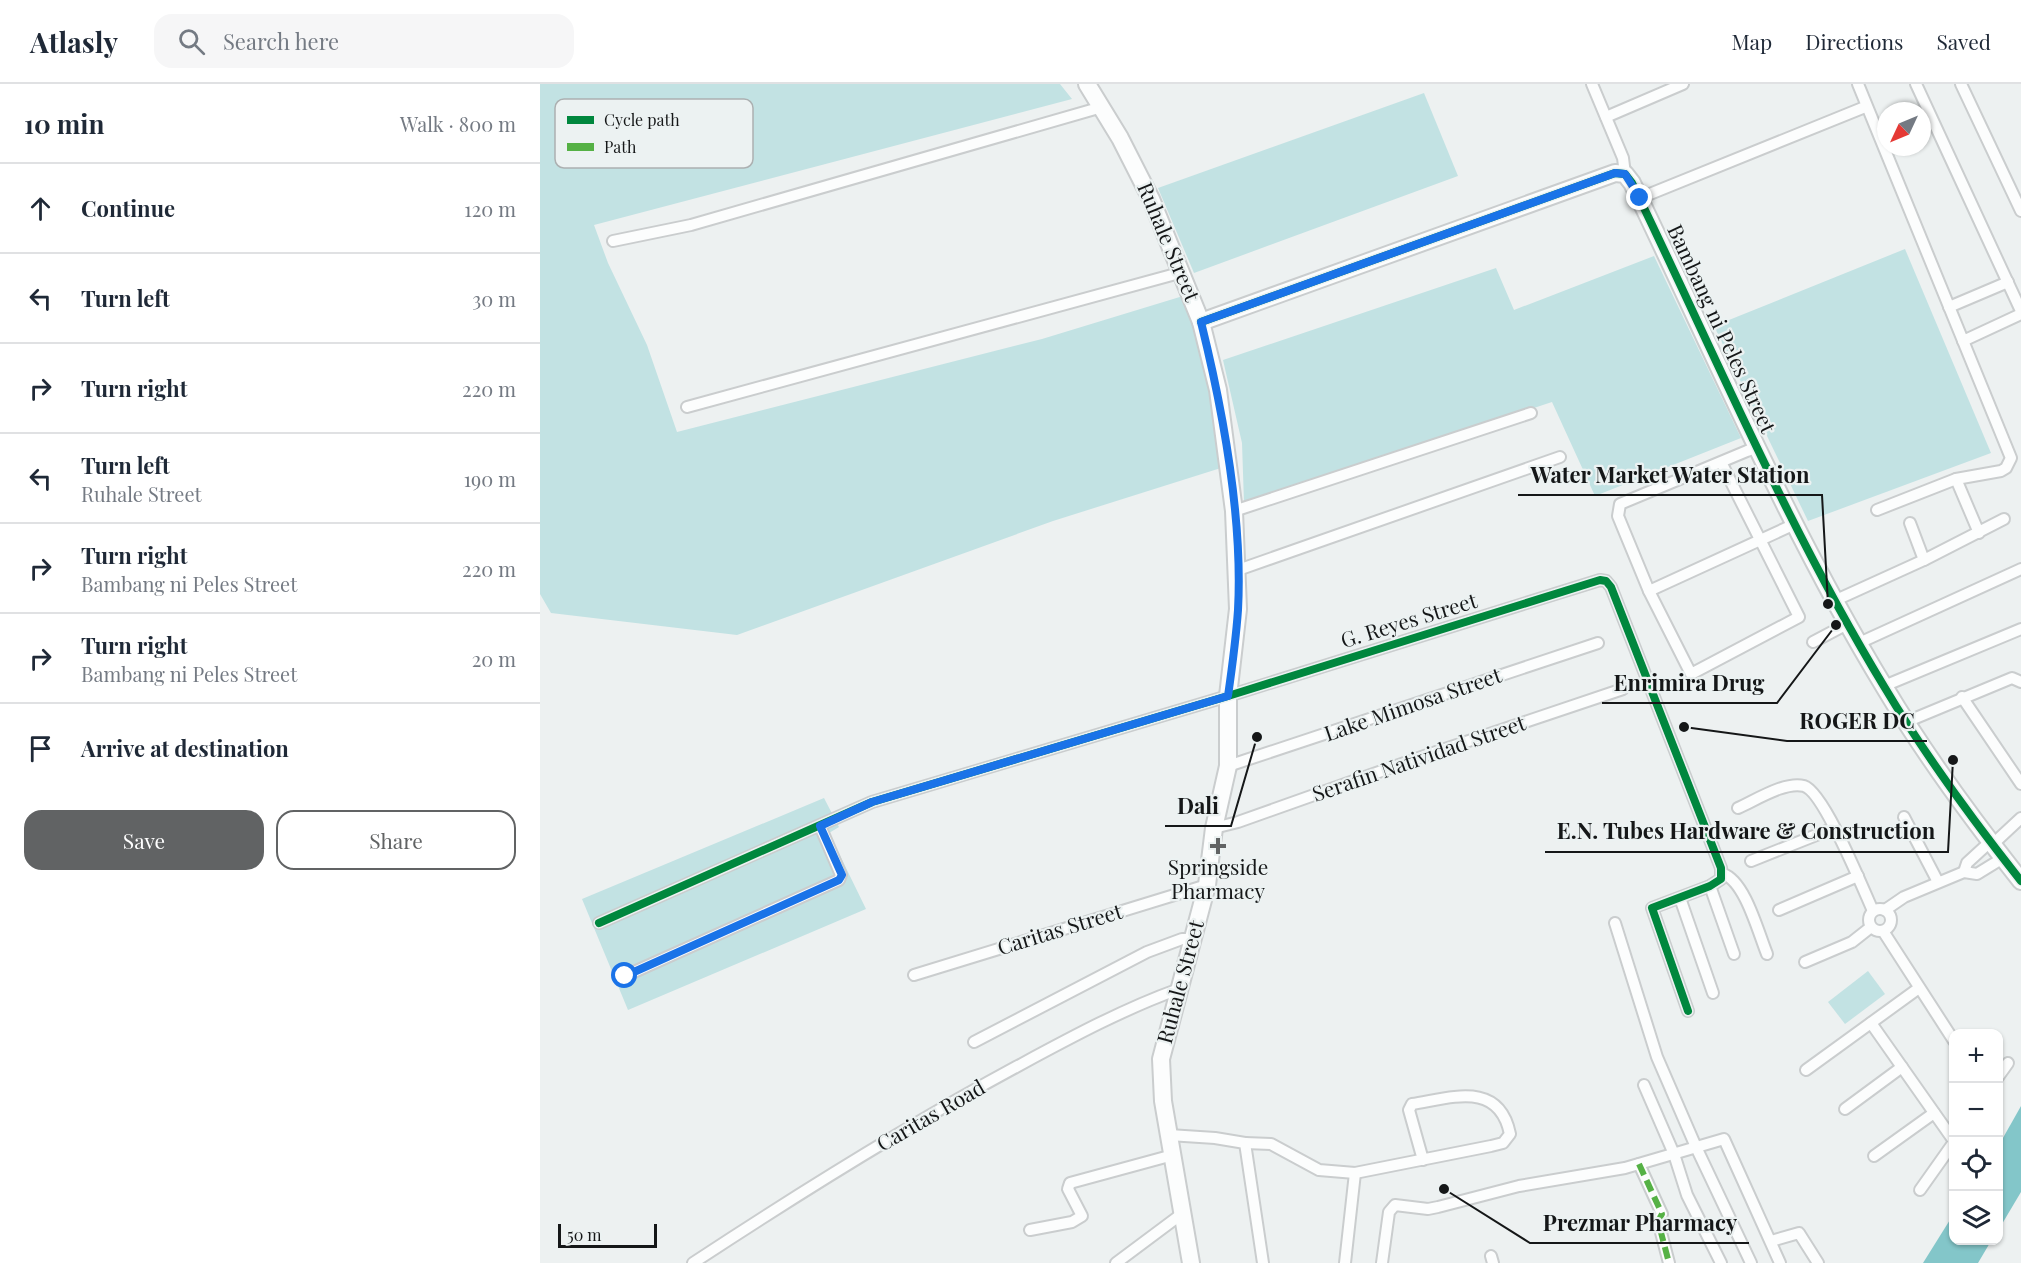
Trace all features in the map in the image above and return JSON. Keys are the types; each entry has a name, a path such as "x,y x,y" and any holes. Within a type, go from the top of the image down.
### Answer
{"street":[{"name":"Ruhale Street","path":"1088,84 1151,199 1183,272 1201,322 1218,390 1234,512 1238,609 1228,696 1228,766 1214,828 1207,885 1161,1059 1160,1081 1191,1263"},
{"path":"1606,117 1683,84"},
{"path":"1858,84 1865,107 1963,341 2016,450 2009,463 2001,471 1956,479 1877,510"},
{"path":"1916,84 2021,313 1963,341"},
{"path":"1960,84 2021,211"},
{"path":"1201,322 1615,173 1625,174 1623,158 1595,85"},
{"path":"613,241 691,225 1102,107"},
{"path":"1640,198 1865,107"},
{"name":"Bambang ni Peles Street","path":"1625,174 1640,198 1795,524 1859,643 1906,722 2021,881"},
{"path":"687,407 1183,272"},
{"path":"1949,307 2008,282"},
{"path":"1234,512 1531,413"},
{"path":"1721,462 1798,617 1693,674 1688,672 1649,591 1618,516 1620,504 1721,462 1758,447"},
{"path":"1238,570 1560,458"},
{"path":"1956,479 1979,533"},
{"path":"1836,600 1924,560 2004,519"},
{"path":"1910,523 1924,560"},
{"path":"1649,591 1795,524"},
{"path":"1859,643 2020,573"},
{"name":"G. Reyes Street","path":"599,923 872,802 1228,696 1600,580 1606,581 1611,587 1723,874"},
{"path":"1813,642 1849,623"},
{"path":"1884,686 2021,629"},
{"name":"Lake Mimosa Street","path":"1228,766 1598,643"},
{"path":"1906,722 2012,678 2021,682"},
{"name":"Serafin Natividad Street","path":"1214,828 1238,822 1623,689"},
{"path":"1962,697 2021,784"},
{"path":"1738,808 1792,785 1805,786 1816,795 1834,828 1873,911"},
{"path":"1904,817 1938,882"},
{"path":"1989,869 1996,848 2021,818"},
{"path":"625,976 839,880 842,875 820,826"},
{"path":"1751,861 1834,828"},
{"path":"1964,872 1966,863 1977,854 1996,848"},
{"path":"1977,854 1989,869"},
{"path":"1873,911 1885,910 1904,897 1964,872 1971,875 1989,869"},
{"path":"1688,1011 1652,908 1710,886 1721,879 1723,874 1729,876 1742,890 1767,954"},
{"path":"1779,910 1858,876"},
{"name":"Caritas Street","path":"914,975 1207,885"},
{"path":"1710,886 1734,954"},
{"path":"1680,898 1713,993"},
{"path":"1883,930 1889,926 1891,919 1885,910"},
{"path":"1871,927 1868,920 1873,911"},
{"path":"1615,922 1658,1057 1695,1147 1751,1263"},
{"path":"1871,927 1883,930 1949,1035"},
{"path":"1805,962 1852,942 1871,927"},
{"path":"974,1042 1147,952 1174,942 1193,939"},
{"path":"1806,1070 1919,988"},
{"name":"Caritas Road","path":"693,1263 791,1199 969,1092 1056,1046 1155,998 1179,989"},
{"path":"1871,1023 1950,1137"},
{"path":"2003,1070 2008,1063"},
{"path":"1845,1109 1902,1067"},
{"path":"1644,1084 1674,1154 1687,1195 1721,1263"},
{"path":"1169,1135 1271,1144 1319,1170 1355,1173 1423,1160 1503,1143 1510,1134 1509,1127 1495,1104 1482,1096 1412,1104 1409,1110 1423,1160"},
{"path":"1874,1156 1934,1113"},
{"path":"1382,1263 1389,1212 1395,1205 1428,1209 1519,1186 1639,1164 1724,1139 1780,1263"},
{"path":"1245,1143 1263,1263"},
{"path":"1920,1190 1949,1148"},
{"path":"1030,1230 1072,1222 1082,1216 1068,1189 1070,1183 1173,1155"},
{"path":"1639,1164 1662,1214 1658,1221 1669,1263"},
{"path":"1345,1263 1355,1173"},
{"path":"1116,1263 1183,1213"},
{"path":"1770,1241 1799,1233 1818,1263"}],"shaded area":[{"path":"540,84 1060,84 1072,99 594,225 608,263 647,345 677,432 1042,339 1183,296 1209,373 1224,467 1053,521 737,635 551,613 540,594"},
{"path":"1424,93 1458,176 1194,273 1158,188"},
{"path":"1905,249 1991,453 1808,521 1714,326"},
{"path":"1654,256 1741,438 1595,496 1552,402 1244,503 1242,443 1223,360 1496,268 1514,310"},
{"path":"824,798 839,827 829,833 866,909 628,1010 582,899"},
{"path":"1868,971 1885,994 1845,1024 1828,1002"}],"water":[{"path":"2021,1106 2021,1192 2003,1222 2003,1191 2003,1138"},
{"path":"1949,1221 1949,1245 1989,1245 1978,1263 1923,1263"}],"marked path":[{"path":"1639,1164 1662,1214 1658,1221 1669,1263"}],"cycle path":[{"path":"1201,322 1615,173 1625,174 1632,183 1752,438 1849,627 1900,713 1933,762 2021,881"},
{"path":"599,923 872,802 1228,696 1600,580 1606,581 1611,587 1721,868 1721,879 1710,886 1652,908 1688,1011"}],"place":[{"name":"Water Market Water Station","path":"1828,604"},
{"name":"Enrimira Drug","path":"1836,625"},
{"name":"ROGER DC","path":"1684,727"},
{"name":"Dali","path":"1257,737"},
{"name":"E.N. Tubes Hardware & Construction","path":"1953,760"},
{"name":"Springside Pharmacy","path":"1218,846"},
{"name":"Prezmar Pharmacy","path":"1444,1189"}],"route":[{"path":"625,976 839,880 842,875 820,826 872,802 1228,696 1238,609 1234,512 1218,390 1201,322 1615,173 1625,174 1640,198"}]}
